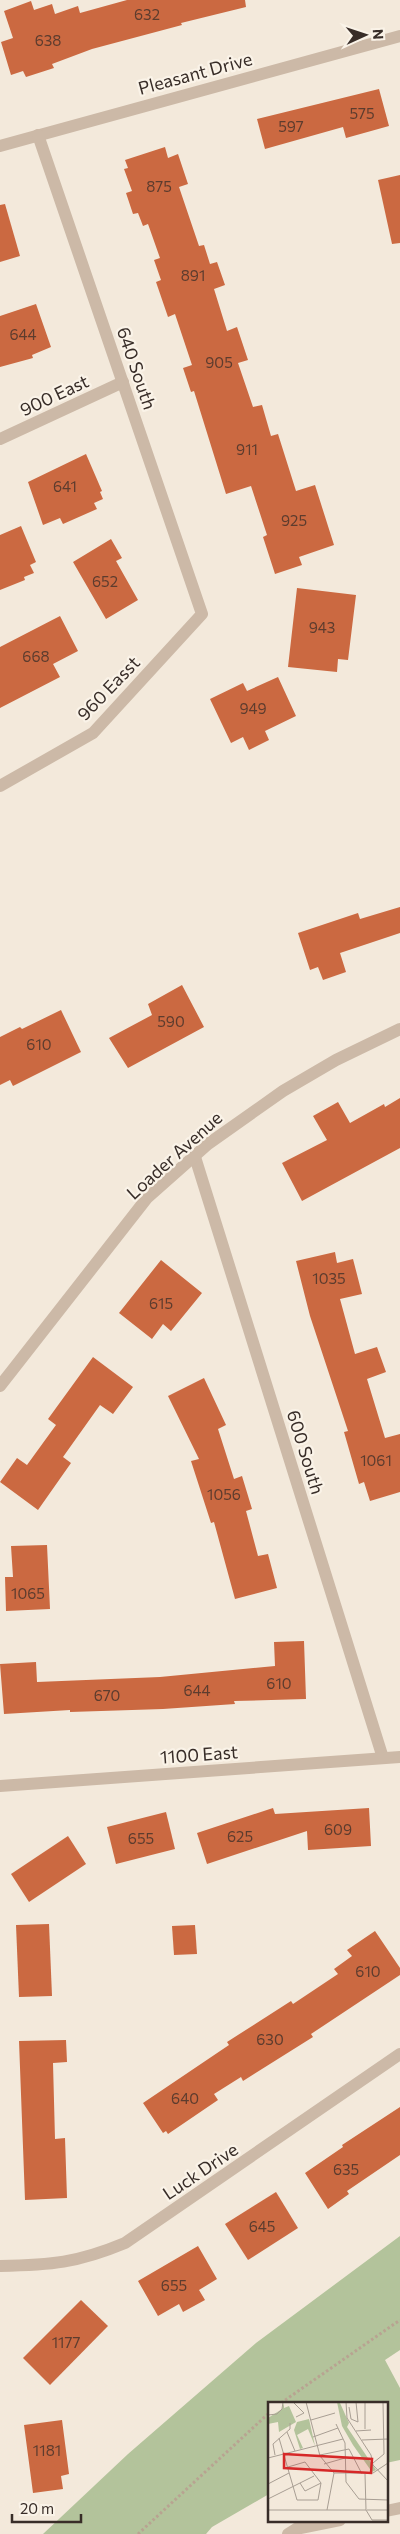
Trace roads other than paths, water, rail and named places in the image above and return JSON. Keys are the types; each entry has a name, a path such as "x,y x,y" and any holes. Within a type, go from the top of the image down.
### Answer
{"street":[{"name":"Pleasant Drive","path":"0,146 400,36"},
{"name":"640 South","path":"38,135 202,614"},
{"name":"900 East","path":"0,439 124,382"},
{"name":"960 Easst","path":"0,786 93,732 202,614"},
{"name":"Loader Avenue","path":"0,1386 147,1198 226,1130 283,1091 336,1060 400,1029"},
{"name":"600 South","path":"195,1156 383,1758"},
{"name":"1100 East","path":"0,1786 400,1757"},
{"name":"Luck Drive","path":"0,2266 66,2263 96,2255 125,2243 400,2054"},
{"path":"288,2534 296,2529 330,2522"}]}
